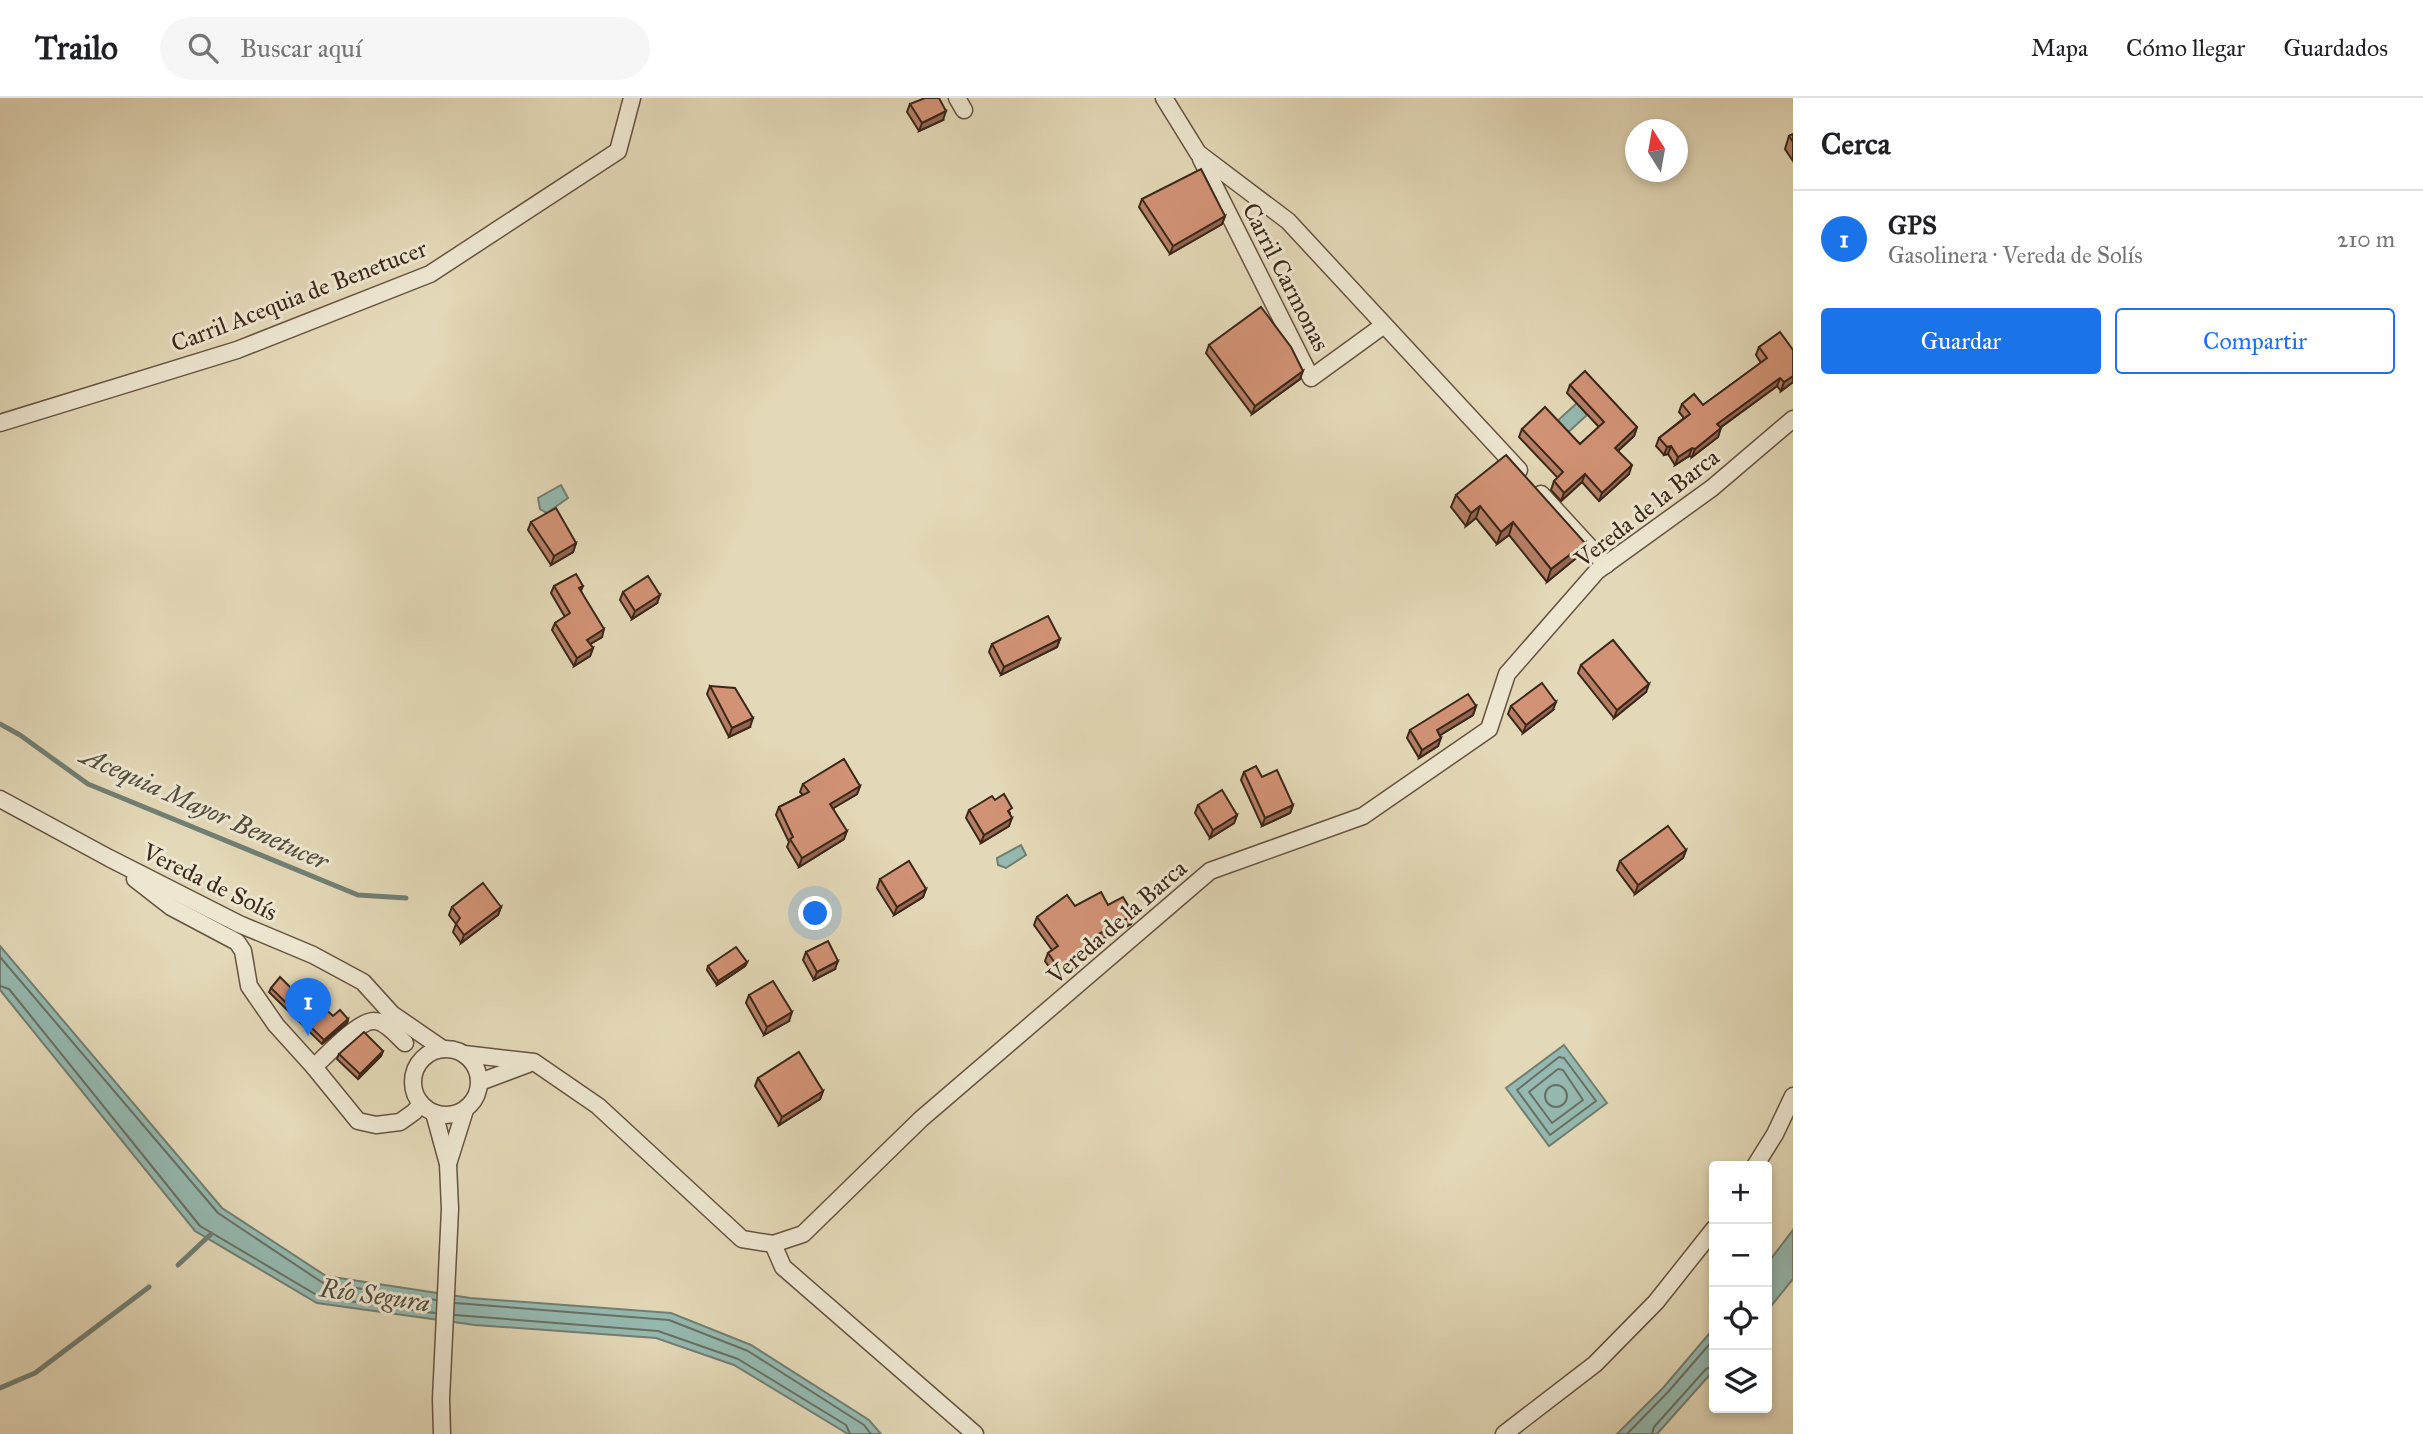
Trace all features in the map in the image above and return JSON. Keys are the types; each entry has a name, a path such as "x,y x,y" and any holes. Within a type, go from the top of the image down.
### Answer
{"street":[{"name":"Carril Acequia de Benetucer","path":"0,423 236,350 430,274 618,152 632,98"},
{"name":"Carril Carmonas","path":"1164,98 1198,153 1311,378 1384,325"},
{"name":"Carril Carmonas","path":"1198,153 1288,221 1606,565"},
{"name":"Vereda de la Barca","path":"774,1244 803,1234 921,1119 1210,872 1363,816 1489,729 1507,674 1597,571 1712,488 1793,419"},
{"name":"Vereda de Solís","path":"0,799 239,924 313,955 363,982 392,1014 443,1049"},
{"path":"109,858 171,907 237,942 243,951 249,986 276,1025 358,1121 376,1125 400,1122 414,1112 428,1108 445,1115 465,1110"},
{"name":"Vereda de Solís","path":"392,1014 416,1067"},
{"path":"314,1067 362,1024 374,1021 385,1025 405,1043"},
{"path":"449,1164 428,1108 413,1086 416,1067 423,1058 443,1049 534,1062 598,1106 742,1239 774,1244 783,1267 975,1434"},
{"path":"442,1434 449,1164 465,1110 473,1102 480,1082 478,1071 464,1054"},
{"path":"480,1082 534,1062"},
{"path":"1758,1161 1775,1134 1793,1096"},
{"path":"1504,1434 1595,1364 1656,1302 1709,1235"}],"water":[{"path":"1577,403 1587,415 1565,435 1554,424"},
{"path":"561,485 568,498 547,513 540,509 538,498"},
{"path":"1021,845 1026,855 1006,868 998,865 997,858"},
{"name":"Río Segura","path":"0,946 222,1208 326,1276 470,1298 671,1313 751,1345 869,1420 881,1434 848,1434 734,1365 656,1338 475,1325 317,1303 195,1231 0,990"},
{"path":"1564,1045 1607,1103 1549,1146 1506,1088"},
{"path":"1793,1230 1793,1279 1772,1305 1772,1287 1772,1257"},
{"path":"1709,1334 1709,1376 1657,1434 1617,1434 1663,1388"}],"building":[{"path":"925,98 939,98 946,111 922,123 910,104"},
{"path":"1201,169 1225,216 1173,246 1142,199"},
{"path":"1261,307 1291,347 1303,371 1255,406 1209,345"},
{"path":"1780,332 1793,350 1793,376 1784,382 1780,378 1717,424 1721,428 1695,449 1692,448 1678,457 1671,446 1667,447 1659,438 1690,414 1682,404 1694,394 1703,405 1767,358 1759,347"},
{"path":"1585,371 1637,427 1615,448 1632,465 1602,493 1585,474 1564,493 1554,481 1563,472 1522,429 1545,407 1580,444 1604,422 1570,385"},
{"path":"1506,455 1585,543 1551,569 1513,522 1501,532 1480,506 1471,513 1456,495"},
{"path":"556,508 576,543 554,556 531,522"},
{"path":"576,574 583,586 579,588 604,629 587,640 593,648 577,658 555,623 570,613 554,586"},
{"path":"648,576 660,595 635,611 623,592"},
{"path":"1048,616 1060,639 1004,667 992,644"},
{"path":"1613,640 1649,684 1617,710 1581,665"},
{"path":"1542,683 1556,702 1526,725 1511,706"},
{"path":"710,686 735,688 753,718 732,728"},
{"path":"1468,694 1476,706 1437,730 1441,738 1422,750 1410,730"},
{"path":"844,759 860,786 830,804 847,831 802,858 790,839 793,837 779,807 809,792 803,784"},
{"path":"1256,766 1262,777 1277,770 1293,805 1265,818 1244,772"},
{"path":"1222,790 1237,815 1213,830 1198,805"},
{"path":"1004,794 1012,808 1008,811 1012,818 984,835 969,810 992,796 995,800"},
{"path":"1668,826 1686,850 1638,885 1620,861"},
{"path":"909,861 926,889 897,907 880,879"},
{"path":"483,883 501,907 464,935 456,924 460,918 452,907"},
{"path":"1101,892 1108,905 1123,897 1134,915 1093,937 1098,943 1060,970 1048,953 1058,946 1037,917 1067,895 1075,906"},
{"path":"828,941 838,961 817,972 806,952"},
{"path":"736,947 747,962 718,981 708,966"},
{"path":"280,977 307,1004 313,997 333,1016 340,1010 348,1019 324,1040 271,988"},
{"path":"773,981 792,1012 767,1027 749,995"},
{"path":"364,1032 383,1051 360,1074 339,1054"},
{"path":"799,1052 823,1091 782,1117 758,1078"}],"waterway":[{"name":"Acequia Mayor Benetucer","path":"0,724 20,735 88,784 358,895 406,898"},
{"path":"178,1265 211,1234"},
{"path":"0,1388 35,1373 149,1287"}],"place":[{"name":"GPS","path":"308,1036"}]}
